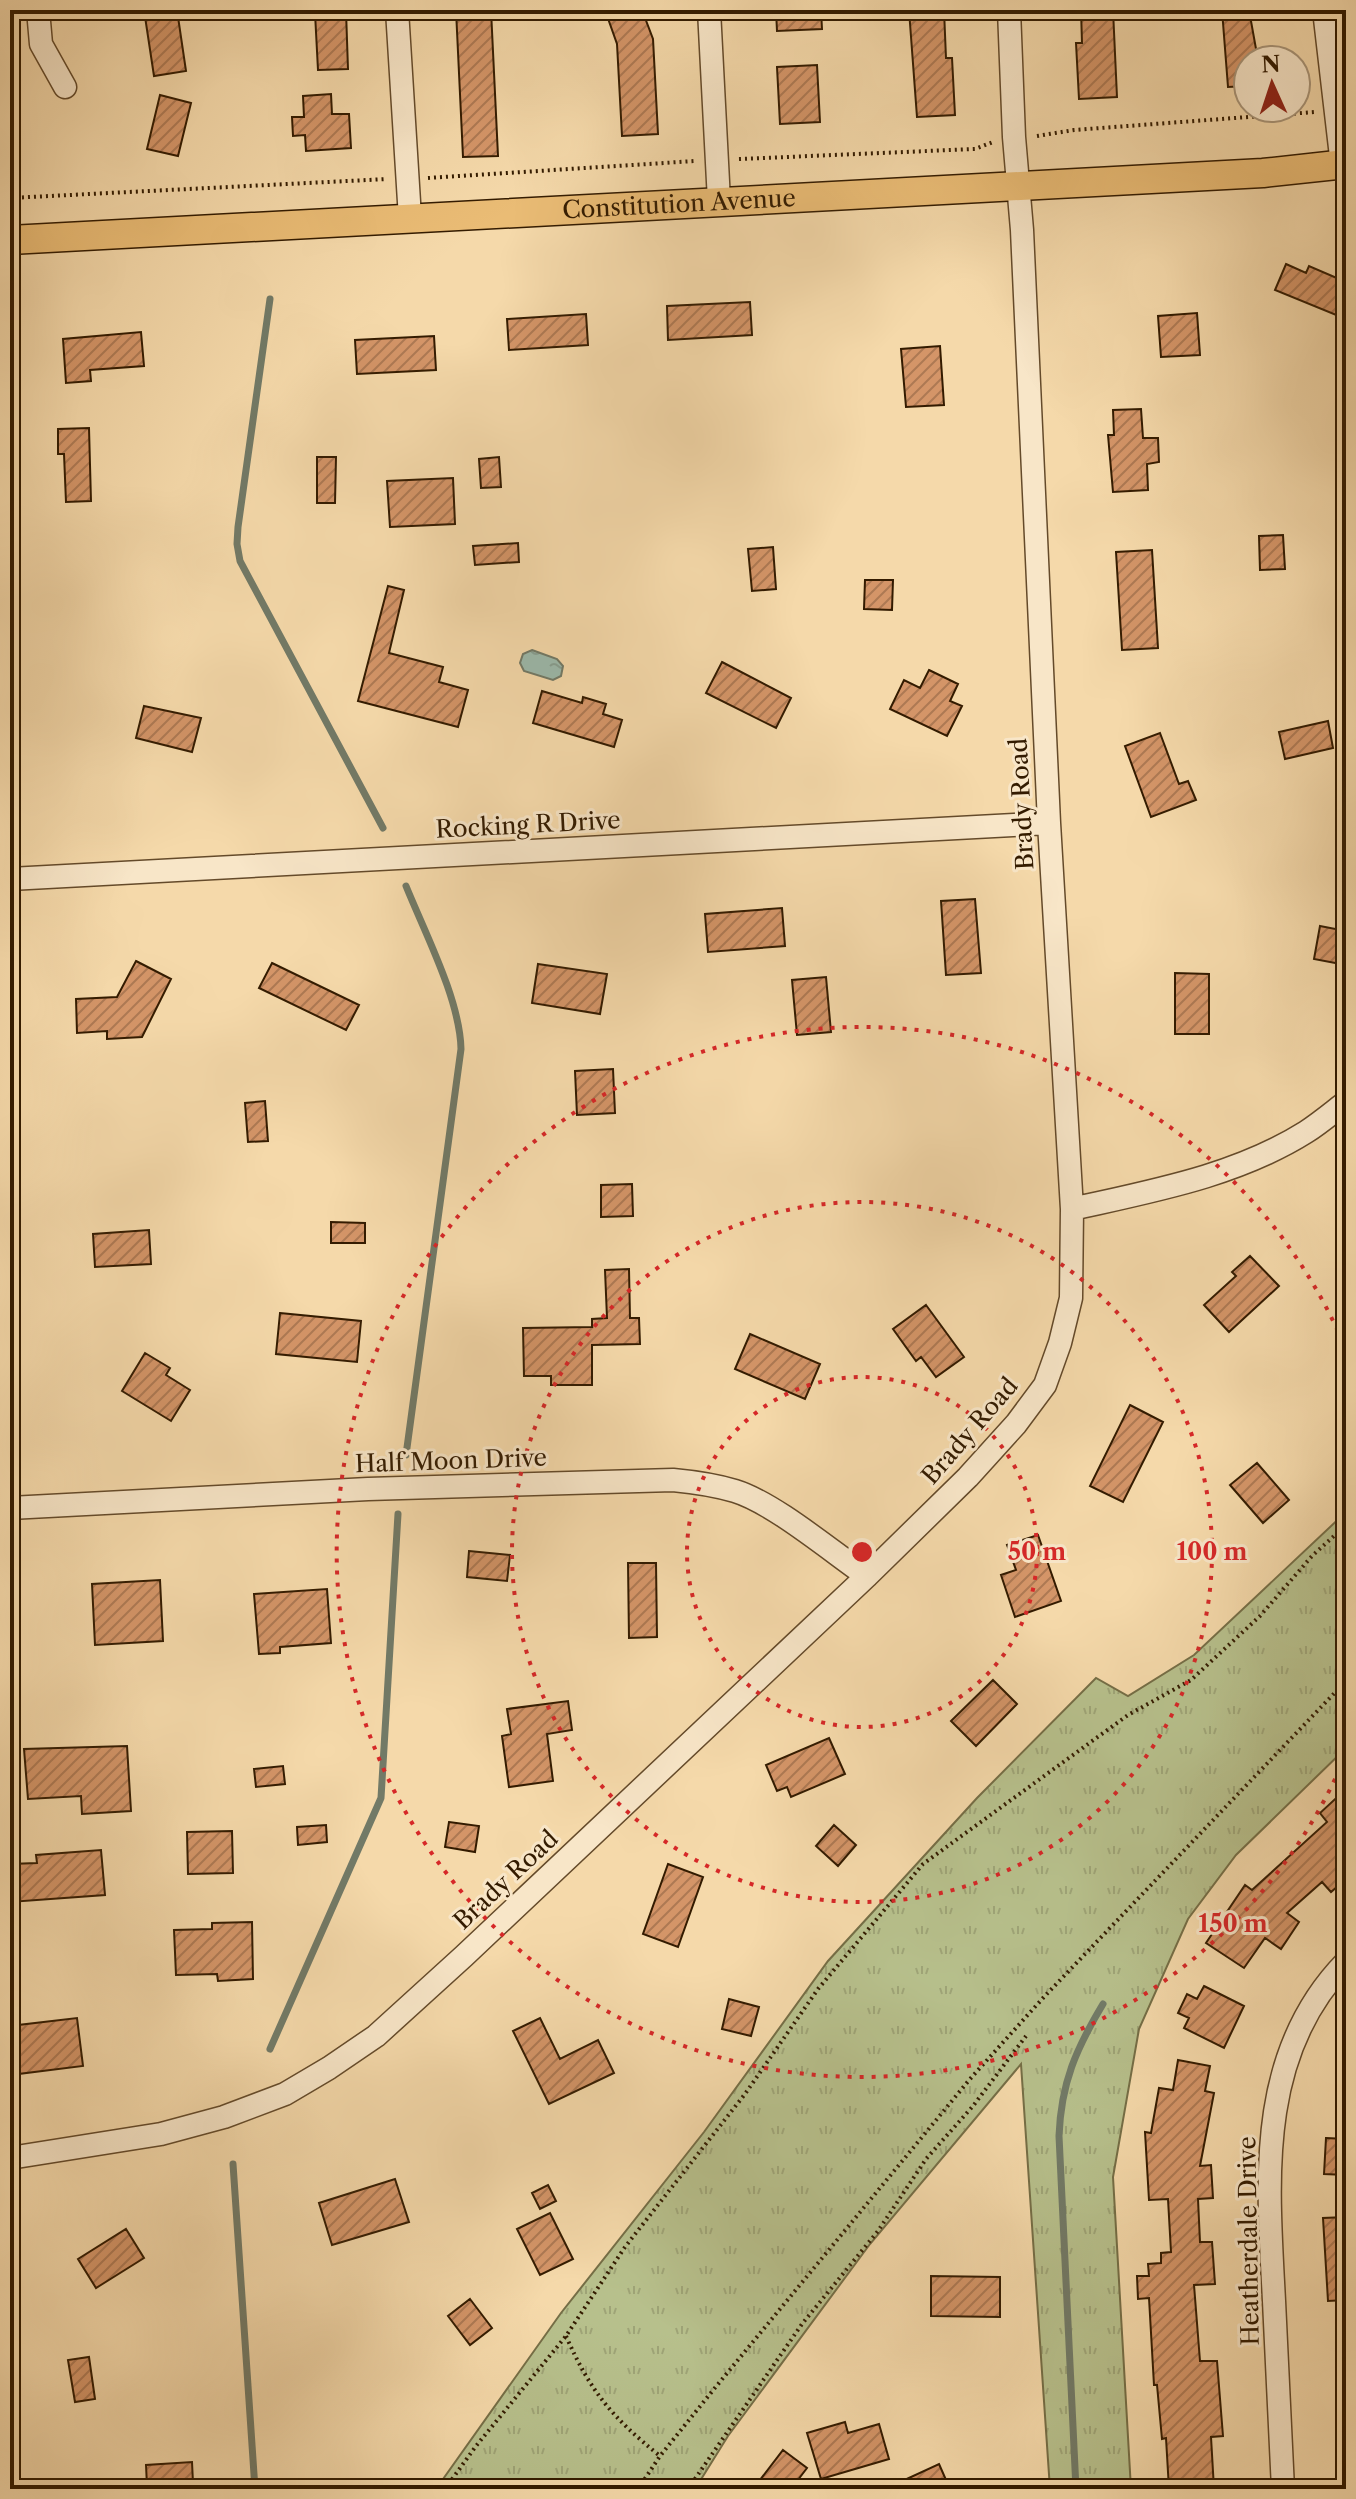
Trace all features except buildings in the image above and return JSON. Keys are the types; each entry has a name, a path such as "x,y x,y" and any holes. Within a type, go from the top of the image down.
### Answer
{"main road":[{"name":"Constitution Avenue","path":"10,240 1263,173 1344,165"}],"street":[{"path":"38,10 41,44 65,87"},
{"path":"397,10 410,218"},
{"path":"709,10 719,201"},
{"name":"Brady Road","path":"10,2158 161,2134 224,2117 285,2094 376,2036 867,1576 968,1477 1010,1431 1045,1385 1071,1298 1072,1209 1049,823 1009,10"},
{"path":"1324,10 1344,165"},
{"name":"Rocking R Drive","path":"10,879 1049,823"},
{"path":"1072,1209 1190,1183 1251,1160 1306,1132 1346,1102"},
{"name":"Half Moon Drive","path":"10,1508 368,1489 673,1480 708,1484 738,1492 766,1506 867,1576"},
{"name":"Heatherdale Drive","path":"1283,2489 1269,2204 1271,2130 1287,2060 1300,2028 1317,1998 1346,1962"}],"path":[{"path":"10,198 408,179 717,159 975,149 1014,137 1074,130 1336,110"},
{"path":"445,2489 566,2336 625,2247 745,2094 818,1989 923,1864 1128,1715 1191,1680 1260,1616 1312,1556 1346,1525"},
{"path":"638,2489 660,2456 970,2079 1043,1998 1346,1681"},
{"path":"688,2489 802,2324 878,2231 926,2159 973,2106 1026,2036"},
{"path":"566,2336 582,2374 618,2420 660,2456"}],"green space":[{"path":"1346,1512 1346,1748 1236,1855 1188,1919 1139,2029 1113,2177 1131,2489 1050,2489 1021,2064 870,2244 728,2436 695,2489 436,2489 561,2313 704,2132 828,1961 977,1798 1096,1678 1128,1696 1194,1655"}],"water":[{"path":"532,650 557,659 563,666 561,676 553,680 524,671 520,663 523,654"}],"waterway":[{"path":"270,299 238,527 240,561 383,828"},
{"path":"406,886 448,988 455,1009 461,1049 406,1455"},
{"path":"270,2049 381,1798 398,1514"},
{"path":"1076,2489 1060,2117 1072,2067 1103,2004"},
{"path":"233,2164 255,2489"}]}
